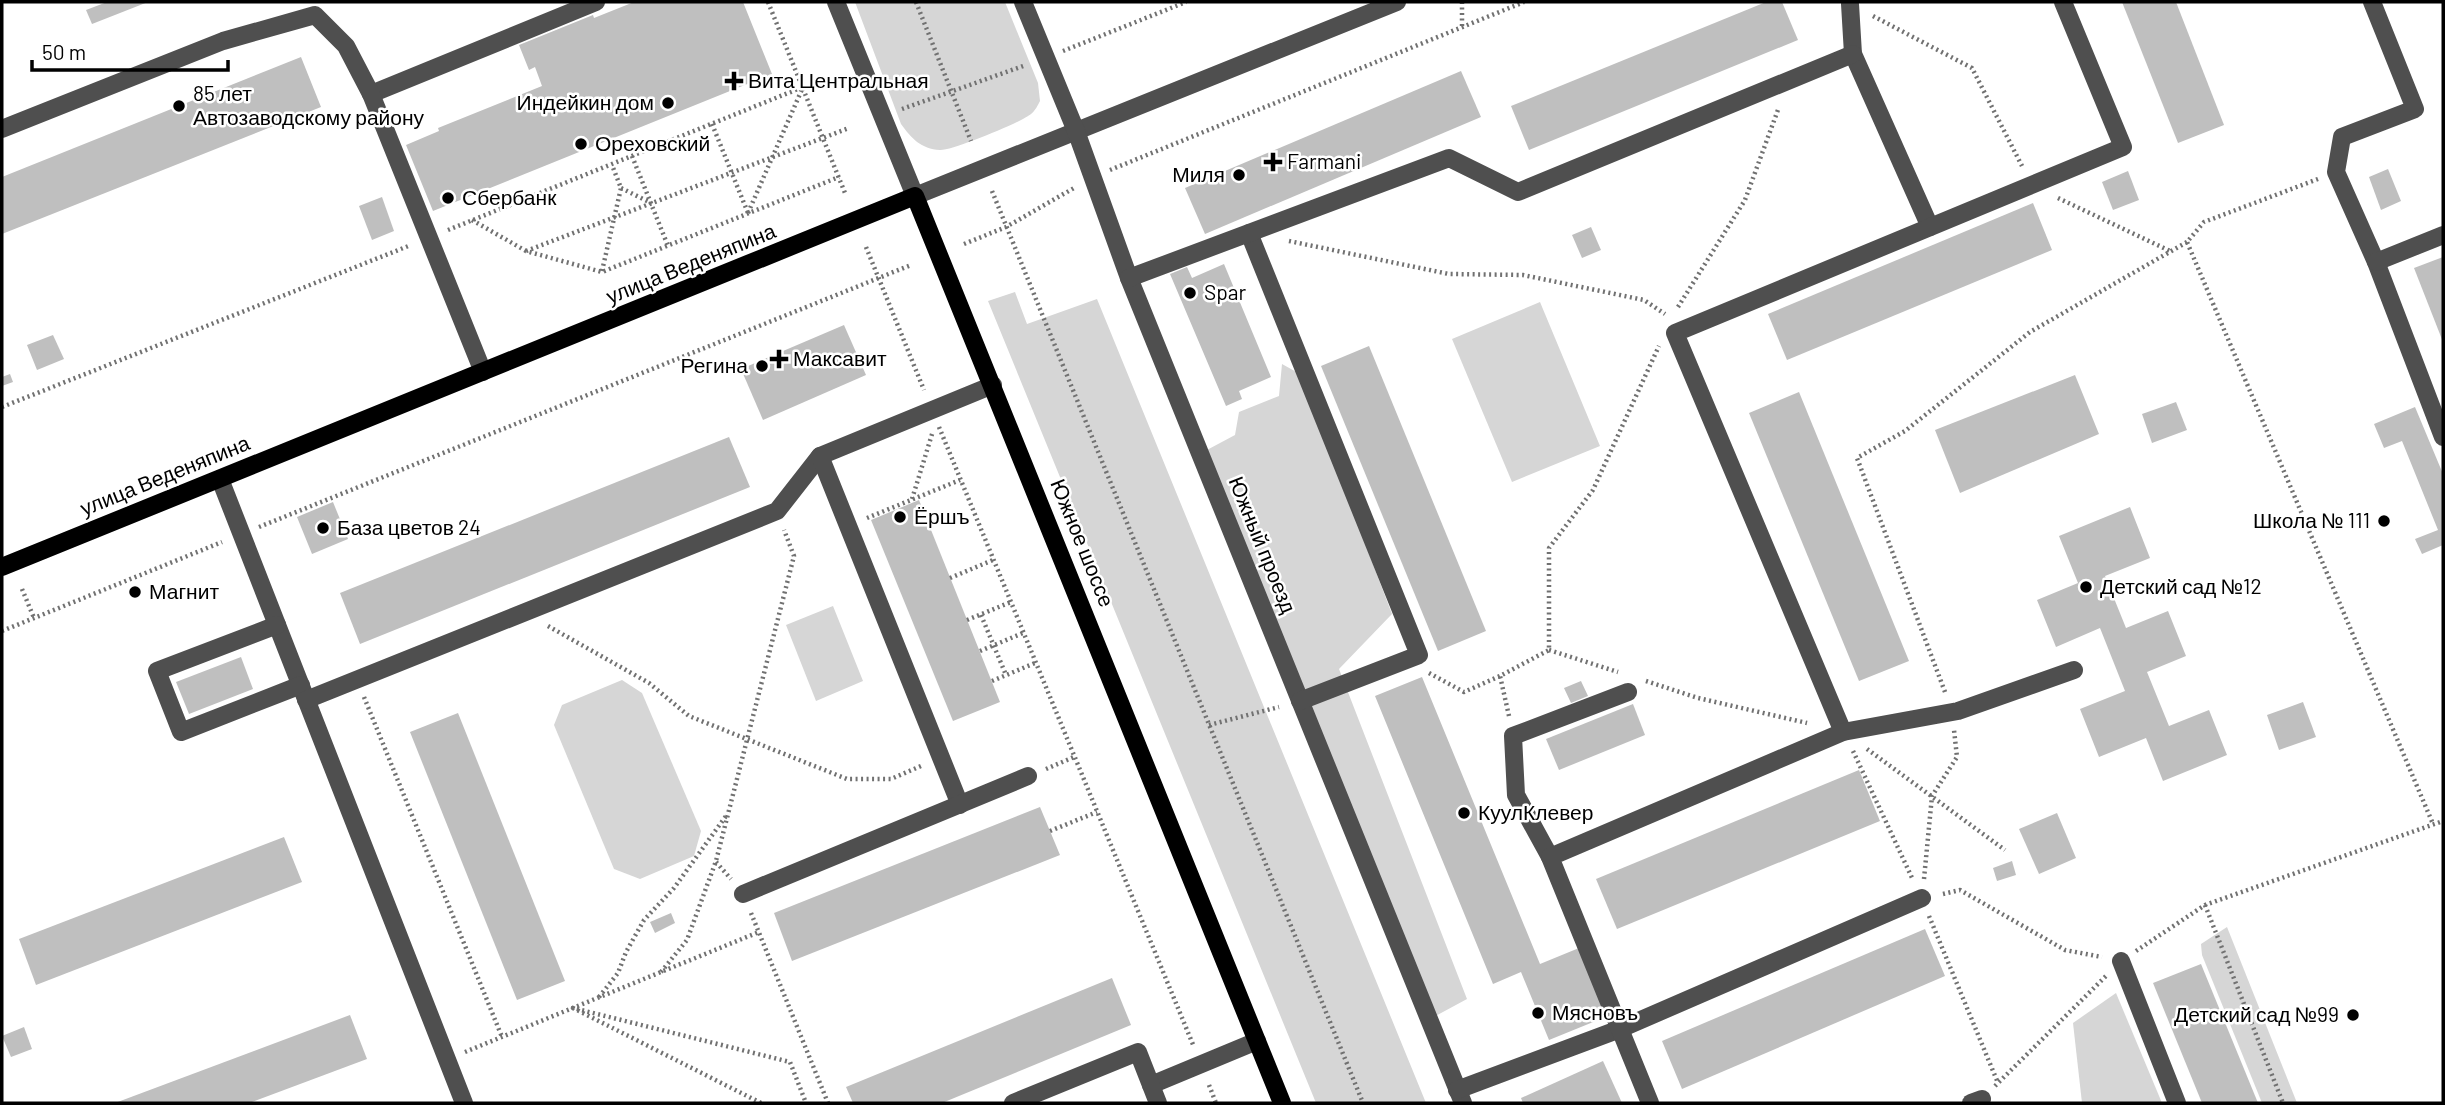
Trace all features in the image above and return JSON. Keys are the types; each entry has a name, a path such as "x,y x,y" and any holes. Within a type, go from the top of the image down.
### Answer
{"main road":[{"name":"улица Веденяпина","path":"2,567 915,196"},
{"name":"Южное шоссе","path":"915,196 1282,1103"}],"street":[{"path":"371,94 596,2"},
{"name":"Южное шоссе","path":"836,2 915,196"},
{"name":"Южный проезд","path":"1023,2 1076,131 1129,278 1460,1097"},
{"name":"улица Веденяпина","path":"915,196 1397,2"},
{"path":"1851,2 1853,54 1930,227"},
{"path":"1843,732 1669,332 2123,147 2063,2"},
{"path":"2372,2 2415,109 2342,138 2336,172 2376,262 2443,437"},
{"path":"2,129 223,41 315,15 346,46 371,94 483,372"},
{"path":"1129,278 1449,158 1518,192 1853,54"},
{"path":"1249,233 1419,655 1300,701"},
{"path":"2376,262 2443,235"},
{"path":"277,625 158,671 181,732 304,693 357,680 777,511 820,456 993,385"},
{"path":"820,456 960,804"},
{"path":"220,479 464,1103"},
{"path":"1550,857 1843,732 1953,712 2074,670"},
{"path":"1629,681 1513,736 1516,795 1550,857 1650,1103"},
{"path":"743,894 1028,776"},
{"path":"1460,1097 1922,898"},
{"path":"2121,961 2176,1103"},
{"path":"1151,1085 1257,1041"},
{"path":"1013,1103 1138,1052 1158,1103"}],"path":[{"path":"768,2 845,193"},
{"path":"916,2 971,141"},
{"path":"898,111 1045,58 1186,2"},
{"path":"1462,2 1462,27"},
{"path":"964,244 1006,227 1093,177 1524,2"},
{"path":"1851,2 1972,68 2031,185 2171,251"},
{"path":"1549,650 1549,548 1593,490 1669,332 1745,200 1789,80"},
{"path":"2,407 803,87"},
{"path":"748,214 803,87"},
{"path":"712,124 748,214"},
{"path":"526,251 849,128"},
{"path":"632,156 668,246"},
{"path":"602,272 621,188 612,164"},
{"path":"1922,898 1933,796 1957,757 1953,712 1857,458 1905,431 2030,332 2187,242 2204,222 2336,172"},
{"path":"472,220 526,251 602,272 839,177"},
{"path":"621,188 651,203"},
{"path":"992,191 1363,1103"},
{"path":"1249,233 1448,274 1523,275 1644,300 1669,332"},
{"path":"2187,242 2433,824"},
{"path":"866,247 932,411"},
{"path":"2,631 911,265"},
{"path":"912,499 936,421 1216,1103"},
{"path":"848,526 960,480"},
{"path":"662,972 687,940 716,861 794,556 777,511"},
{"path":"950,578 993,560"},
{"path":"22,589 34,618"},
{"path":"968,620 1011,603"},
{"path":"525,612 649,683 689,716 847,779 891,779 942,758"},
{"path":"981,615 1006,675"},
{"path":"980,651 1023,633"},
{"path":"1405,660 1464,692 1500,677 1549,650"},
{"path":"1549,650 1629,681 1843,732 2005,850"},
{"path":"992,681 1035,663"},
{"path":"1500,677 1513,736"},
{"path":"357,680 502,1037"},
{"path":"1209,725 1300,701"},
{"path":"1843,732 1922,898 1998,1083"},
{"path":"1028,776 1074,757"},
{"path":"598,998 618,972 644,920 674,888 728,812"},
{"path":"1050,831 1097,812"},
{"path":"1977,1101 2121,961 2204,905 2443,821"},
{"path":"1922,898 1960,890 2065,950 2121,961"},
{"path":"743,894 828,1103"},
{"path":"2204,905 2283,1103"},
{"path":"447,1060 759,932"},
{"path":"573,1008 761,1103"},
{"path":"573,1008 790,1062 806,1103"}],"shaded area":[{"path":"855,2 1005,2 1038,83 1040,101 1031,114 1015,123 958,146 940,150 922,145 901,124"},
{"path":"1015,292 1027,324 1097,299 1426,1103 1316,1103 988,301"},
{"path":"1540,302 1600,446 1512,482 1452,339"},
{"path":"1282,364 1300,374 1392,614 1339,669 1467,999 1430,1019 1205,451 1235,435 1239,412 1279,396"},
{"path":"833,606 863,681 816,701 786,625"},
{"path":"622,680 642,693 701,831 694,856 640,879 614,869 554,725 562,705"},
{"path":"2227,927 2297,1103 2262,1103 2202,955 2201,944"},
{"path":"2116,993 2162,1103 2082,1103 2073,1023"}],"building":[{"path":"107,2 148,2 92,24 86,10"},
{"path":"634,2 743,2 772,74 433,211 406,145 439,131 438,128 542,86 535,67 529,70 519,45 593,15 594,18"},
{"path":"1766,2 1782,2 1798,40 1529,150 1511,106"},
{"path":"2122,2 2176,2 2224,125 2178,143"},
{"path":"301,57 321,107 2,234 2,177"},
{"path":"1461,71 1481,117 1205,234 1185,188"},
{"path":"2388,169 2401,201 2381,210 2369,177"},
{"path":"2128,171 2139,200 2113,210 2102,182"},
{"path":"382,197 394,231 372,240 359,206"},
{"path":"2033,203 2052,250 1787,360 1768,314"},
{"path":"1591,227 1601,250 1582,258 1572,235"},
{"path":"2443,257 2443,342 2414,268"},
{"path":"1224,264 1271,377 1239,391 1242,399 1226,406 1170,274 1187,267 1192,278"},
{"path":"844,325 866,375 763,420 741,369"},
{"path":"53,335 64,359 37,370 27,345"},
{"path":"1369,346 1486,631 1438,651 1321,366"},
{"path":"10,374 13,382 2,386 2,377"},
{"path":"2075,375 2099,434 1960,493 1935,430"},
{"path":"1799,392 1909,661 1859,681 1749,413"},
{"path":"2176,402 2187,430 2152,443 2142,414"},
{"path":"2415,407 2443,474 2443,545 2422,554 2415,539 2438,530 2402,441 2384,448 2374,424"},
{"path":"729,437 750,487 360,644 340,593"},
{"path":"919,500 1000,702 953,721 871,520"},
{"name":"База цветов 24","path":"333,502 348,539 312,554 297,517"},
{"path":"2130,507 2150,558 2105,576 2126,628 2168,611 2186,656 2147,672 2169,726 2209,710 2227,755 2163,781 2146,738 2099,757 2080,709 2125,691 2100,628 2056,647 2037,600 2078,583 2059,536"},
{"path":"241,657 253,689 189,714 176,682"},
{"path":"1422,677 1540,964 1579,948 1608,1016 1549,1040 1521,972 1493,984 1375,696"},
{"path":"1581,681 1588,696 1571,703 1564,688"},
{"path":"2303,702 2316,737 2279,750 2267,715"},
{"path":"1633,704 1645,735 1559,770 1546,739"},
{"path":"458,713 565,981 517,1000 410,732"},
{"path":"1859,770 1880,821 1617,929 1596,879"},
{"path":"1040,807 1060,855 792,961 774,913"},
{"path":"2057,813 2076,858 2039,874 2019,829"},
{"path":"284,837 302,882 36,985 19,939"},
{"path":"2012,861 2016,875 1997,881 1993,868"},
{"path":"671,913 675,923 655,933 650,922"},
{"path":"1925,929 1945,976 1682,1089 1662,1041"},
{"path":"2201,964 2258,1103 2202,1103 2153,983"},
{"path":"1112,978 1131,1025 942,1103 853,1103 846,1087"},
{"path":"350,1015 367,1059 249,1103 115,1103"},
{"path":"24,1027 32,1049 11,1057 2,1036"},
{"path":"1603,1061 1622,1103 1523,1103 1521,1098"}],"place":[{"name":"Вита Центральная","path":"734,81"},
{"name":"Индейкин дом","path":"668,103"},
{"name":"85 лет Автозаводскому району","path":"179,106"},
{"name":"Ореховский","path":"581,144"},
{"name":"Farmani","path":"1273,162"},
{"name":"Миля","path":"1239,175"},
{"name":"Сбербанк","path":"448,198"},
{"name":"Spar","path":"1190,293"},
{"name":"Максавит","path":"779,359"},
{"name":"Регина","path":"762,366"},
{"name":"Ёршъ","path":"900,517"},
{"name":"Школа № 111","path":"2384,521"},
{"name":"База цветов 24","path":"323,528"},
{"name":"Детский сад №12","path":"2086,587"},
{"name":"Магнит","path":"135,592"},
{"name":"КуулКлевер","path":"1464,813"},
{"name":"Мясновъ","path":"1538,1013"},
{"name":"Детский сад №99","path":"2353,1015"}]}
